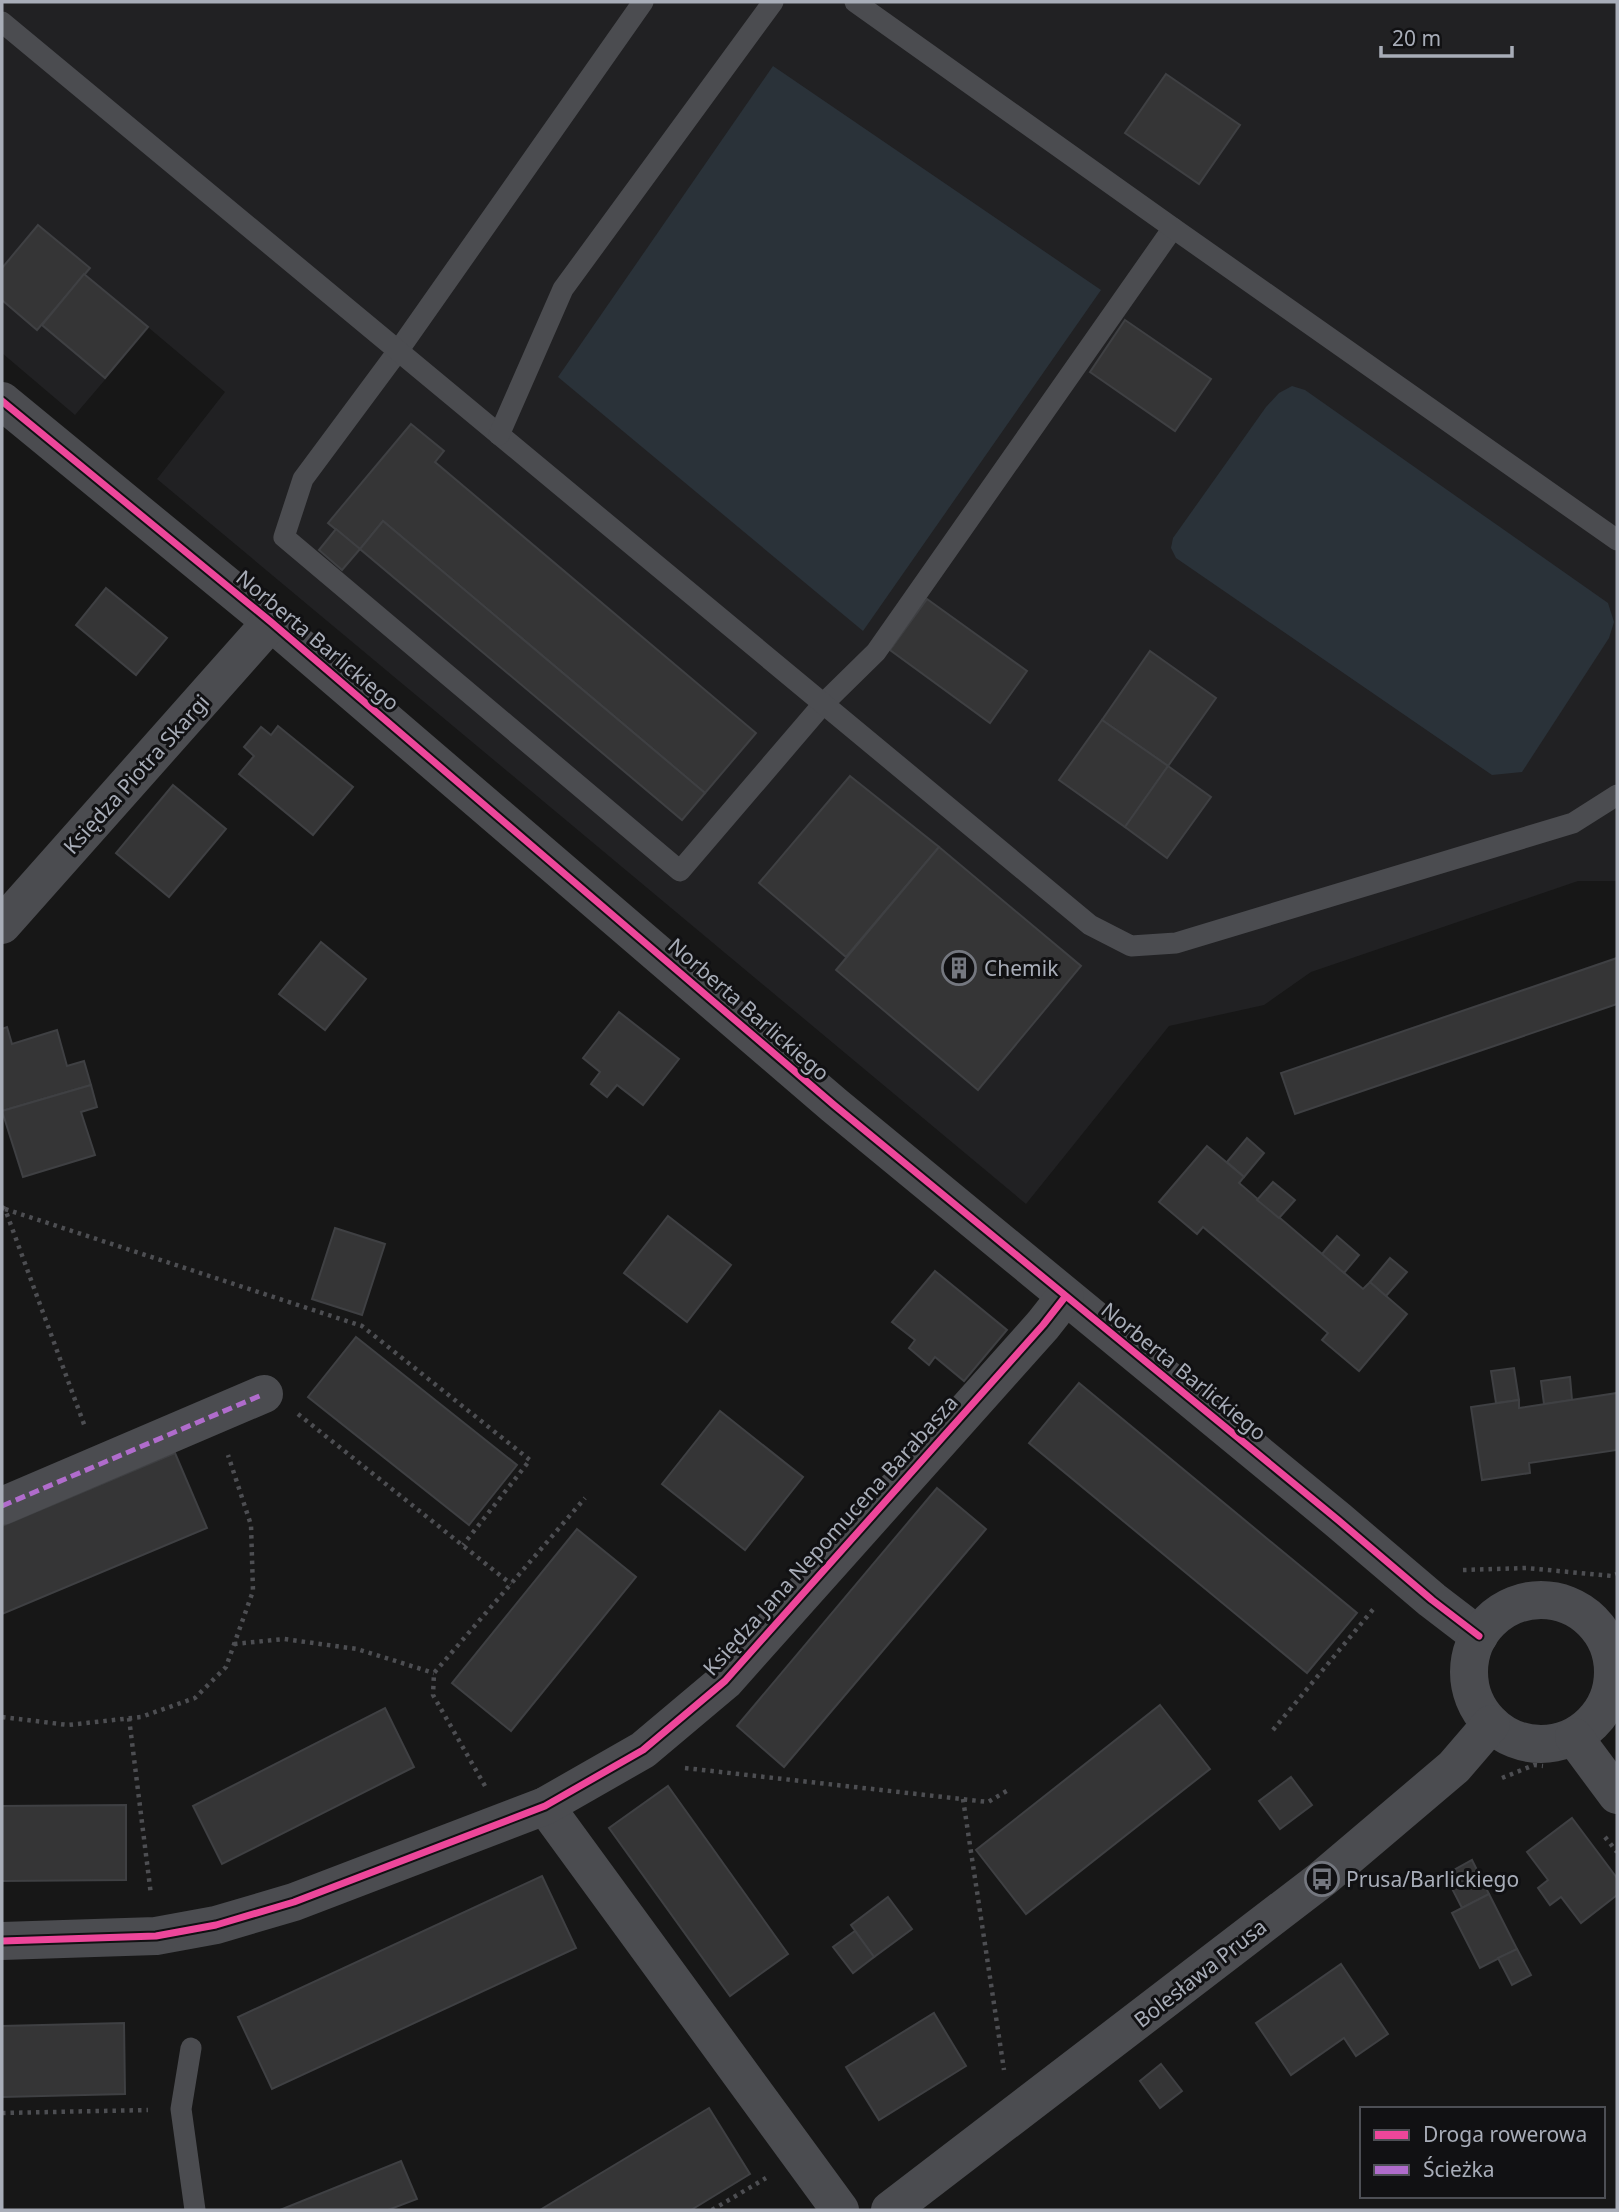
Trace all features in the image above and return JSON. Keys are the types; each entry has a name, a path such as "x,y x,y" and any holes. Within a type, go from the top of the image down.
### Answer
{"street":[{"name":"Norberta Barlickiego","path":"2,401 271,622 834,1105 1479,1636"},
{"name":"Księdza Piotra Skargi","path":"2,925 271,622"},
{"name":"Księdza Jana Nepomucena Barabasza","path":"2,1941 156,1936 216,1925 294,1902 545,1806 643,1750 724,1681 1065,1297"},
{"path":"2,1506 264,1394"},
{"path":"1535,1601 1558,1602 1579,1611 1612,1642 1612,1687 1604,1707 1591,1724 1574,1737 1553,1744 1530,1744 1510,1737 1492,1724 1477,1705 1470,1682 1471,1658 1479,1636 1493,1618 1513,1606 1535,1601"},
{"name":"Bolesława Prusa","path":"894,2209 1322,1879 1454,1767 1492,1724"},
{"path":"1574,1737 1617,1794"},
{"path":"545,1806 840,2210"}],"lane":[{"path":"643,2 398,351 303,478 284,537 680,871 823,704 876,652 1172,228"},
{"path":"499,435 563,289 773,2"},
{"path":"855,2 1617,540"},
{"path":"2,22 1090,925 1131,946 1176,943 1573,824 1617,795"},
{"path":"191,2048 181,2109 195,2210"}],"path":[{"path":"3,1208 99,1464"},
{"path":"3,1208 362,1326 530,1460 463,1545"},
{"path":"264,1394 278,1398 511,1584"},
{"path":"2,1717 68,1724 141,1717 195,1698 226,1667 253,1591 251,1525 214,1415"},
{"path":"487,1790 433,1695 434,1674 584,1498"},
{"path":"1432,1600 1462,1570 1526,1568 1612,1576 1617,1574"},
{"path":"1273,1730 1377,1605"},
{"path":"234,1644 284,1639 357,1649 434,1674"},
{"path":"129,1718 151,1896"},
{"path":"674,1767 988,1802 1010,1789"},
{"path":"963,1799 1006,2081"},
{"path":"2,2113 181,2109"},
{"path":"712,2210 770,2175 775,2183"}],"shaded area":[{"path":"2,2 1617,2 1617,881 1578,881 1311,972 1264,1005 1169,1026 1026,1204 157,479 225,392 149,328 75,415 2,353"},
{"path":"773,66 1101,290 863,631 558,377"},
{"path":"1292,386 1305,390 1608,603 1614,622 1609,638 1522,772 1492,775 1176,558 1171,548 1173,538 1266,407 1279,393"}],"building":[{"path":"1166,74 1240,125 1199,184 1125,133"},
{"path":"38,225 90,268 37,330 2,300 2,268"},
{"path":"84,274 148,327 105,378 42,325"},
{"path":"1125,320 1211,379 1175,431 1090,372"},
{"path":"411,424 444,451 435,462 756,733 705,793 383,521 360,549 328,523"},
{"path":"383,521 705,793 682,820 360,549"},
{"path":"336,529 360,549 342,570 319,550"},
{"path":"106,588 167,638 136,675 76,625"},
{"path":"927,599 1027,671 990,723 890,650"},
{"path":"1150,651 1216,698 1168,766 1102,720"},
{"path":"1102,720 1168,766 1125,827 1059,780"},
{"path":"278,726 353,787 313,835 239,774 254,756 244,747 261,727 271,735"},
{"path":"1168,766 1211,797 1167,858 1125,827"},
{"path":"850,776 939,847 846,957 759,883"},
{"path":"173,785 226,829 169,897 116,853"},
{"name":"Chemik","path":"939,847 1081,966 978,1090 836,970"},
{"path":"321,942 366,979 325,1030 279,994"},
{"path":"1617,958 1617,1004 1295,1114 1281,1073"},
{"path":"619,1012 679,1059 643,1105 617,1085 607,1097 591,1084 600,1072 583,1058"},
{"path":"7,1027 12,1044 57,1030 67,1066 84,1061 91,1085 2,1111 2,1029"},
{"path":"91,1085 97,1107 81,1112 95,1155 23,1177 2,1111"},
{"path":"1247,1138 1264,1153 1244,1177 1227,1162"},
{"path":"1207,1146 1244,1177 1239,1183 1363,1289 1370,1282 1407,1314 1359,1371 1322,1340 1328,1333 1203,1227 1197,1234 1159,1202"},
{"path":"1273,1182 1295,1200 1279,1218 1257,1200"},
{"path":"668,1216 731,1265 687,1322 624,1273"},
{"path":"335,1228 385,1244 362,1315 312,1299"},
{"path":"1337,1236 1359,1255 1344,1273 1322,1254"},
{"path":"1390,1258 1407,1272 1386,1296 1370,1282"},
{"path":"935,1271 1007,1330 964,1381 935,1357 929,1365 909,1348 915,1340 892,1322"},
{"path":"356,1337 517,1465 469,1525 308,1397"},
{"path":"1514,1368 1519,1400 1496,1403 1491,1371"},
{"path":"1570,1377 1572,1400 1544,1404 1541,1381"},
{"path":"1079,1383 1357,1613 1307,1673 1029,1443"},
{"path":"1617,1393 1617,1450 1529,1463 1530,1473 1482,1480 1471,1407 1519,1400 1519,1408"},
{"path":"720,1411 803,1477 745,1550 662,1484"},
{"path":"175,1453 207,1528 2,1614 2,1526"},
{"path":"937,1488 986,1529 784,1767 737,1726"},
{"path":"577,1529 636,1577 511,1731 452,1683"},
{"path":"1160,1705 1210,1769 1026,1914 976,1850"},
{"path":"385,1708 414,1767 222,1864 193,1806"},
{"path":"1291,1777 1312,1805 1280,1829 1259,1801"},
{"path":"668,1786 788,1954 730,1996 609,1828"},
{"path":"126,1805 126,1880 2,1881 2,1806"},
{"path":"1572,1818 1617,1878 1617,1895 1581,1923 1561,1897 1550,1905 1538,1888 1548,1880 1527,1852"},
{"path":"1472,1860 1489,1894 1462,1908 1445,1875"},
{"path":"542,1876 576,1948 272,2089 238,2017"},
{"path":"1489,1894 1517,1949 1480,1968 1452,1913"},
{"path":"888,1897 912,1929 874,1957 851,1925"},
{"path":"855,1931 874,1957 853,1973 833,1947"},
{"path":"1517,1949 1531,1975 1512,1985 1498,1958"},
{"path":"1341,1964 1388,2034 1356,2056 1344,2038 1291,2075 1256,2023"},
{"path":"934,2013 966,2066 879,2120 846,2067"},
{"path":"124,2023 125,2094 2,2097 2,2026"},
{"path":"1161,2064 1182,2091 1160,2108 1140,2081"},
{"path":"709,2108 750,2174 691,2210 540,2210"},
{"path":"401,2161 417,2199 388,2210 280,2210"}],"marked path":[{"path":"2,1506 264,1394"}],"cycle path":[{"path":"2,401 271,622 834,1105 1479,1636"},
{"path":"2,1941 156,1936 216,1925 294,1902 545,1806 643,1750 725,1681 1065,1297"}],"place":[{"name":"Chemik","path":"959,968"},
{"name":"Prusa/Barlickiego","path":"1322,1879"}]}
